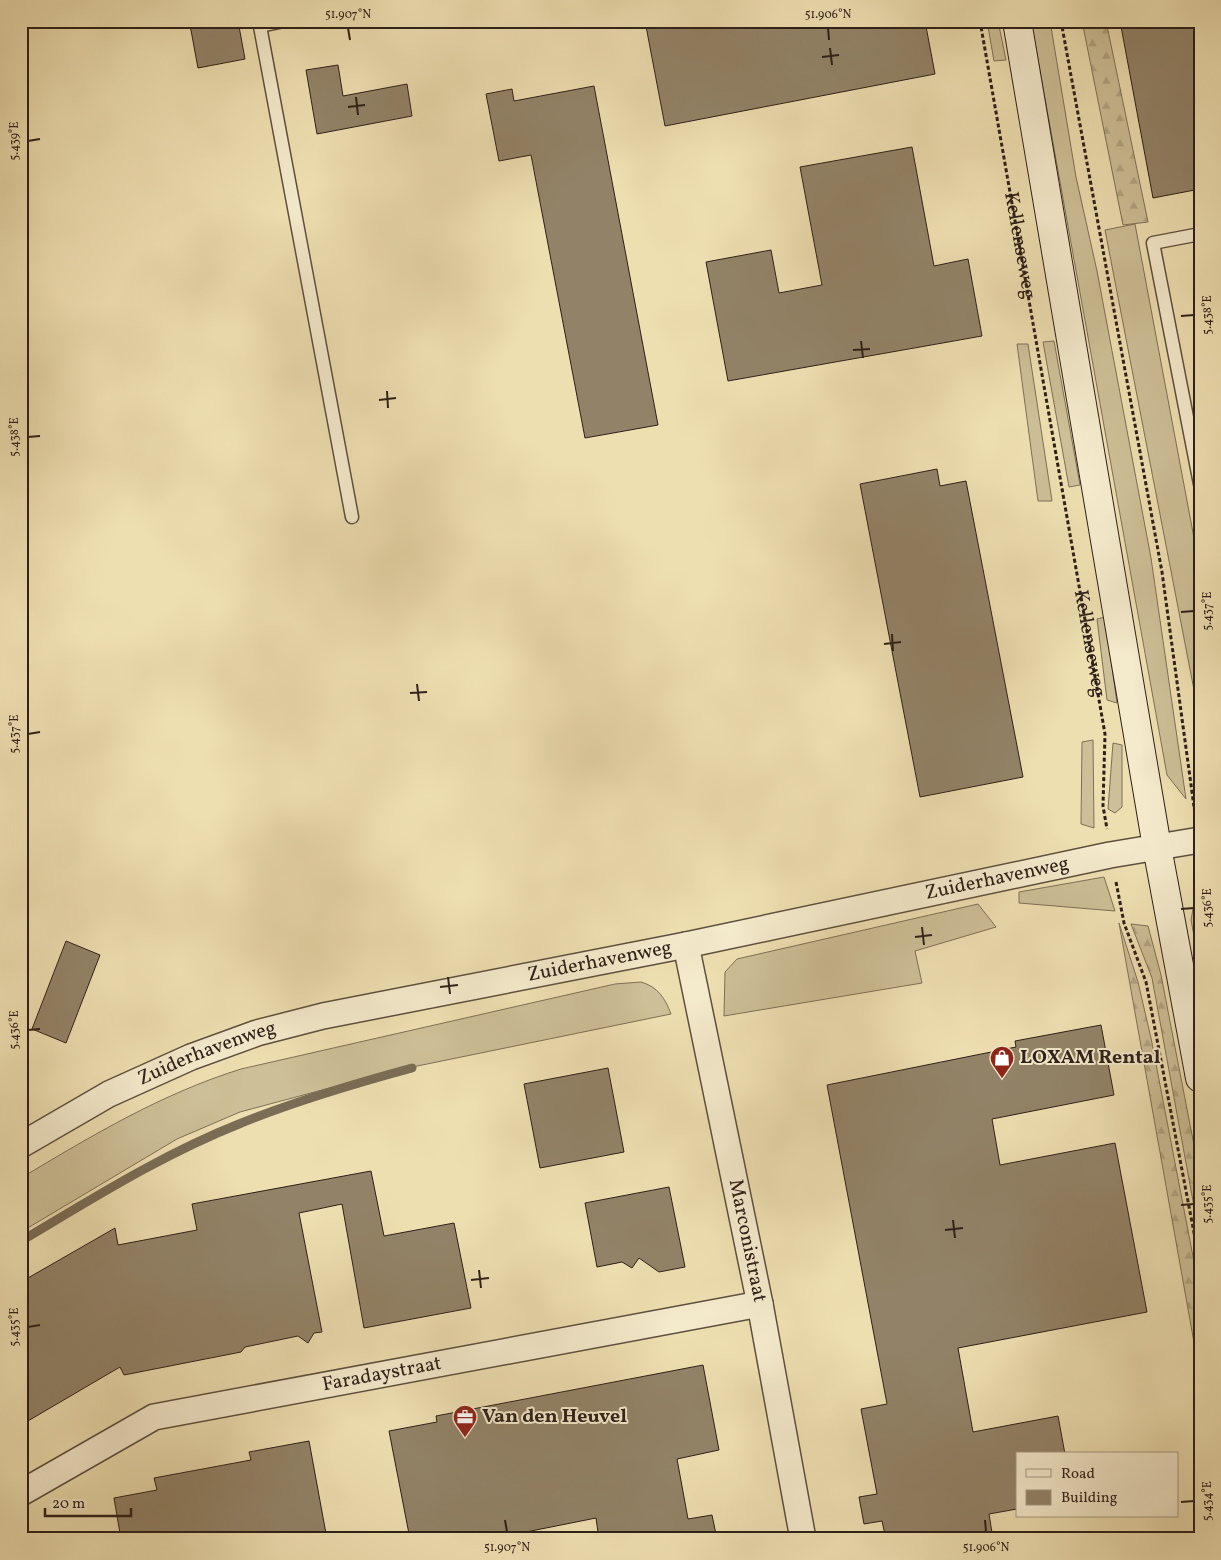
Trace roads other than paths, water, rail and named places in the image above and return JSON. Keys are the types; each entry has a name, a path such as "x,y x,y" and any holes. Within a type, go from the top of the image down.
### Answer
{"main road":[{"name":"Kellenseweg","path":"1017,21 1157,847 1200,1078"}],"street":[{"name":"Zuiderhavenweg","path":"21,1145 109,1094 191,1057 257,1033 323,1016 686,946 1110,855 1199,840"},
{"name":"Marconistraat","path":"686,946 760,1304 803,1539"},
{"name":"Faradaystraat","path":"21,1493 154,1417 760,1304"}],"lane":[{"path":"284,21 259,24 352,518"},
{"path":"1200,234 1153,243 1200,484"}],"waterway":[{"path":"21,1241 155,1163 211,1136 303,1100 412,1068"}],"place":[{"name":"LOXAM Rental","path":"1002,1079"},
{"name":"Van den Heuvel","path":"465,1438"}]}
